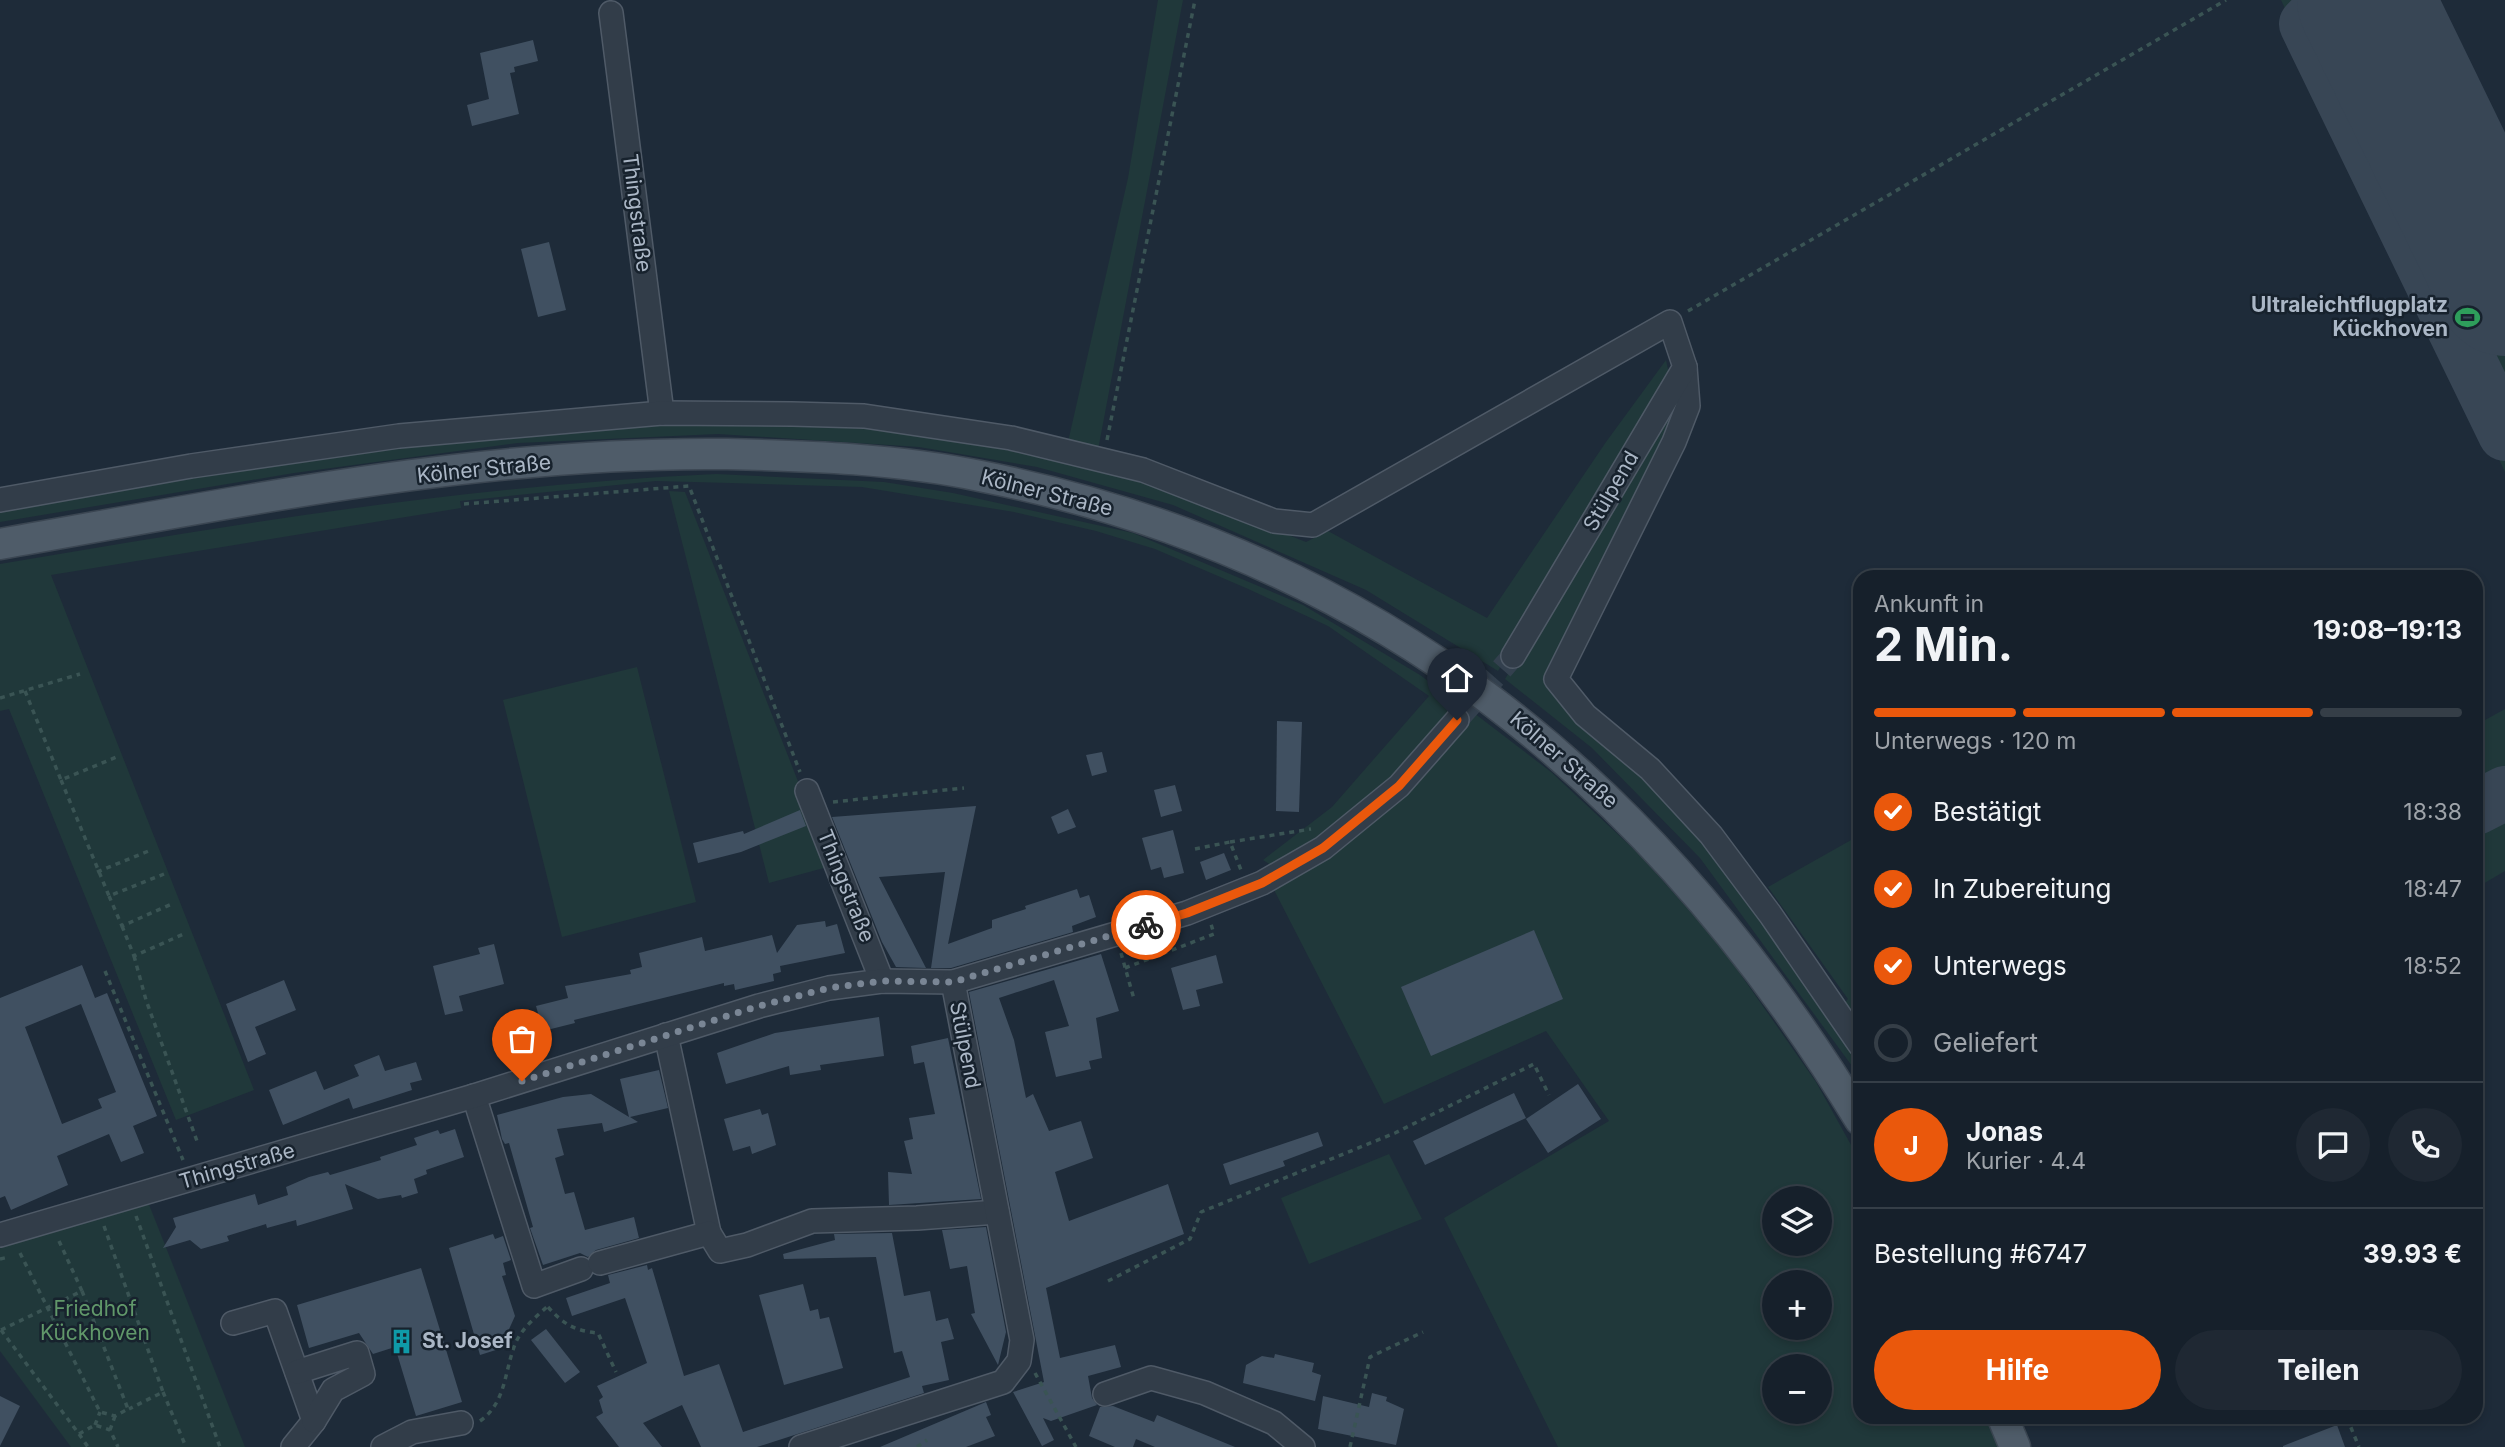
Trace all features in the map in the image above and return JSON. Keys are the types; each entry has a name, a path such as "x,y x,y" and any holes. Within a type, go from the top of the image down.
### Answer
{"main road":[{"name":"Kölner Straße","path":"0,544 301,491 390,479 526,464 662,456 725,454 860,460 974,474 1097,504 1215,545 1318,592 1437,660 1497,702 1623,813 1708,905 1786,1003 1853,1109"},
{"path":"2005,1424 2015,1447"}],"street":[{"name":"Thingstraße","path":"611,13 662,413"},
{"path":"0,500 191,466 399,436 662,413 864,416 1011,438 1103,459 1143,470 1274,521 1313,526 1670,321 1685,367 1688,406 1674,442 1556,679 1585,715 1650,769 1711,835 1770,914 1853,1035"},
{"name":"Stülpend","path":"1513,656 1685,367"},
{"name":"Stülpend","path":"1019,1361 1022,1340 953,982 1205,906 1255,886 1323,848 1399,786 1457,720"},
{"name":"Thingstraße","path":"810,797 882,981"},
{"name":"Thingstraße","path":"0,1234 192,1180 829,988 882,981 953,982"},
{"path":"666,1035 709,1233 720,1251 747,1245 812,1221 998,1212"},
{"path":"474,1096 534,1286 590,1266 709,1233"},
{"path":"233,1323 275,1311 314,1421"},
{"path":"293,1447 314,1421 333,1390 363,1374 357,1353 297,1372"},
{"path":"800,1447 1003,1382 1019,1361"},
{"path":"1105,1394 1151,1378 1205,1393 1274,1423 1303,1447"},
{"path":"383,1447 412,1432 468,1424"}],"path":[{"path":"1103,459 1195,0"},
{"path":"1670,321 2226,0"},
{"path":"464,504 689,486 810,797 964,788"},
{"path":"0,698 80,674"},
{"path":"25,691 97,872 134,956 146,1000 197,1141"},
{"path":"61,780 119,756"},
{"path":"1195,849 1311,829"},
{"path":"1230,842 1255,886"},
{"path":"97,872 151,850"},
{"path":"109,897 164,874"},
{"path":"122,926 174,903"},
{"path":"1125,968 1214,934 1205,906"},
{"path":"134,956 187,933"},
{"path":"1115,934 1134,999"},
{"path":"105,971 192,1180"},
{"path":"1108,1281 1190,1239 1200,1212 1395,1133 1534,1065 1549,1095"},
{"path":"125,1219 136,1216 220,1447"},
{"path":"93,1230 115,1223"},
{"path":"104,1226 163,1392 186,1447"},
{"path":"71,1237 60,1241 128,1409"},
{"path":"20,1253 100,1412 95,1425 79,1434"},
{"path":"534,1286 560,1321 578,1331 598,1333 616,1373"},
{"path":"82,1291 1,1330 88,1447"},
{"path":"468,1424 492,1411 499,1401 516,1343 524,1329 555,1301"},
{"path":"1350,1447 1370,1357 1423,1332"},
{"path":"1019,1361 1034,1370 1076,1447"},
{"path":"118,1447 110,1430 115,1416 163,1392"},
{"path":"100,1412 115,1416"},
{"path":"2349,1424 2359,1447"},
{"path":"95,1425 110,1430"},
{"path":"917,1447 928,1440"}],"green space":[{"path":"1158,0 1183,0 1098,450 1068,442 1128,178"},
{"name":"Ultraleichtflugplatz Kückhoven","path":"2281,0 2426,0 2505,163 2505,472"},
{"path":"1666,360 1670,379 1498,671 1366,590 1173,505 1037,467 919,447 718,434 518,443 294,473 0,522 0,504 291,456 677,420 894,426 1123,469 1306,542 1328,531 1487,618 1606,442"},
{"path":"1683,391 1665,454 1546,685 1665,794 1836,1012 1848,999 1768,887 1853,839 1853,1067 1700,858 1592,748 1505,679"},
{"path":"716,474 884,482 953,493 1133,533 1303,605 1420,675 1458,703 1375,801 1274,867 1263,860 1332,807 1429,696 1328,626 1155,549 1096,531 1014,512 862,487 656,481 460,501 461,508 51,575 254,1090 176,1120 9,709 0,711 0,564 268,520 446,496 626,479"},
{"path":"669,491 685,492 831,866 769,883"},
{"path":"637,667 696,902 562,937 503,700"},
{"path":"2505,709 2505,871 2483,884 2483,721"},
{"path":"1474,713 1551,772 1639,854 1720,945 1816,1082 1853,1148 1853,1424 1989,1424 1999,1447 1558,1447 1444,1218 1609,1121 1546,1031 1384,1104 1272,886 1395,796"},
{"path":"1389,1154 1422,1219 1309,1264 1281,1198"},
{"name":"Friedhof Kückhoven","path":"148,1202 245,1447 71,1447 0,1351 0,1246"}],"building":[{"path":"533,40 538,61 514,67 515,72 510,73 519,114 472,126 467,105 489,99 480,53"},
{"path":"549,242 566,310 538,317 521,249"},
{"path":"1277,721 1302,722 1299,812 1276,811"},
{"path":"1102,752 1107,772 1092,776 1086,755"},
{"path":"1175,785 1182,811 1161,817 1154,790"},
{"path":"976,806 948,944 992,928 992,920 1077,889 1080,898 1089,895 1096,917 1072,926 1073,932 951,968 931,968 945,872 879,877 926,968 896,967 882,942 832,817"},
{"path":"1068,809 1076,827 1058,834 1051,817"},
{"path":"800,810 806,826 741,852 698,863 693,843 743,831 744,834"},
{"path":"1173,830 1184,873 1164,878 1161,867 1151,870 1142,838"},
{"path":"1224,853 1231,870 1206,880 1200,862"},
{"path":"825,921 826,927 837,924 845,953 780,966 781,972 773,974 774,981 735,990 734,984 724,986 724,983 574,1020 575,1023 543,1031 536,1006 568,998 565,986 631,974 630,970 642,967 639,953 702,937 705,951 772,935 777,953 797,925"},
{"path":"1534,930 1563,999 1431,1056 1401,987"},
{"path":"494,944 504,984 459,996 463,1011 445,1015 433,966 480,954 478,948"},
{"path":"1101,954 1119,1011 1096,1018 1102,1058 1089,1061 1091,1069 1056,1077 1045,1032 1069,1026 1054,980 999,998 1014,1040 1026,1098 1033,1094 1049,1131 1081,1121 1093,1158 1055,1172 1069,1221 1168,1184 1184,1234 1046,1288 1060,1358 1115,1345 1121,1367 1088,1376 1092,1398 1097,1405 1051,1421 1043,1418 1054,1440 1042,1446 1013,1392 1044,1382 969,992"},
{"path":"1216,955 1223,983 1196,990 1200,1006 1183,1010 1171,968"},
{"path":"82,965 95,998 107,993 157,1116 133,1126 144,1153 121,1162 109,1134 57,1156 68,1185 11,1210 5,1196 0,1198 0,998","holes":["81,1004 116,1092 98,1099 102,1108 62,1124 25,1027"]},
{"path":"284,980 296,1010 255,1027 266,1054 248,1062 226,1004"},
{"path":"879,1017 884,1056 820,1065 821,1070 790,1075 789,1066 726,1084 717,1053 775,1033"},
{"path":"948,1038 981,1199 889,1205 888,1172 912,1174 904,1141 913,1139 909,1118 935,1114 924,1062 914,1064 911,1046"},
{"path":"379,1055 385,1071 416,1062 422,1080 410,1083 412,1090 353,1109 349,1098 283,1125 269,1090 316,1071 324,1090 359,1076 354,1065"},
{"path":"659,1070 668,1108 630,1117 638,1122 604,1132 602,1123 557,1129 564,1155 555,1158 565,1194 574,1192 585,1230 634,1217 639,1238 596,1250 588,1257 580,1253 543,1265 530,1228 533,1227 509,1143 505,1144 502,1139 497,1115 563,1097 591,1094 629,1117 620,1079"},
{"path":"1578,1084 1601,1119 1548,1153 1526,1119"},
{"path":"1514,1093 1526,1118 1425,1165 1413,1141"},
{"path":"760,1109 762,1115 768,1113 776,1145 752,1154 750,1146 733,1151 724,1119"},
{"path":"455,1129 464,1157 426,1170 427,1174 414,1179 418,1193 402,1198 401,1195 378,1199 345,1184 353,1209 297,1226 296,1220 267,1228 266,1224 227,1236 229,1241 201,1249 190,1240 163,1248 176,1227 173,1218 255,1194 258,1205 288,1195 286,1187 309,1177 328,1172 330,1175 381,1160 380,1157 417,1145 414,1138 438,1130 440,1134"},
{"path":"1318,1132 1323,1146 1283,1161 1285,1166 1230,1185 1223,1164"},
{"path":"986,1227 1006,1332 998,1365 971,1314 975,1313 967,1266 950,1269 942,1230"},
{"path":"892,1233 904,1296 930,1291 936,1321 948,1318 954,1339 941,1342 949,1380 922,1386 924,1393 757,1447 701,1447 682,1405 643,1423 662,1447 619,1447 596,1417 603,1413 599,1400 603,1397 597,1386 647,1363 625,1298 572,1316 566,1298 610,1283 608,1275 647,1265 648,1270 652,1268 684,1376 719,1364 743,1432 910,1377 902,1351 894,1353 876,1257 784,1259 783,1254 835,1240 834,1234"},
{"path":"493,1234 495,1239 503,1236 511,1260 503,1263 506,1275 502,1276 515,1316 506,1336 496,1339 499,1349 480,1355 449,1248"},
{"name":"St. Josef","path":"421,1268 462,1402 416,1416 395,1347 373,1354 359,1333 309,1348 297,1305"},
{"path":"803,1284 810,1311 818,1309 820,1319 829,1317 843,1368 784,1385 759,1295"},
{"path":"546,1329 580,1372 565,1383 531,1340"},
{"path":"1275,1354 1314,1363 1312,1372 1321,1375 1315,1401 1243,1383 1246,1365 1262,1356 1274,1358"},
{"path":"1372,1393 1387,1397 1386,1401 1404,1409 1396,1445 1318,1429 1323,1396 1369,1407"},
{"path":"0,1396 20,1406 0,1446"},
{"path":"986,1402 991,1415 986,1417 995,1436 966,1447 880,1447"},
{"path":"1113,1406 1154,1422 1157,1415 1235,1447 1155,1447 1136,1439 1133,1447 1115,1447 1089,1436 1100,1407"},
{"path":"2337,1425 2345,1447 2283,1447 2283,1446"}],"taxiway":[{"path":"2329,0 2306,24 2505,434"},
{"path":"2483,804 2505,793"}],"runway":[{"path":"2365,0 2505,288"}],"tunnel":[{"path":"1457,720 1513,656"}],"way so far":[{"path":"522,1081 759,1006 829,988 882,981 953,982 1146,925"}],"place":[{"name":"Ultraleichtflugplatz Kückhoven","path":"2468,317"},
{"name":"St. Josef","path":"402,1341"}],"route":[{"path":"1146,925 1187,913 1262,883 1323,848 1399,786 1457,720"}]}
